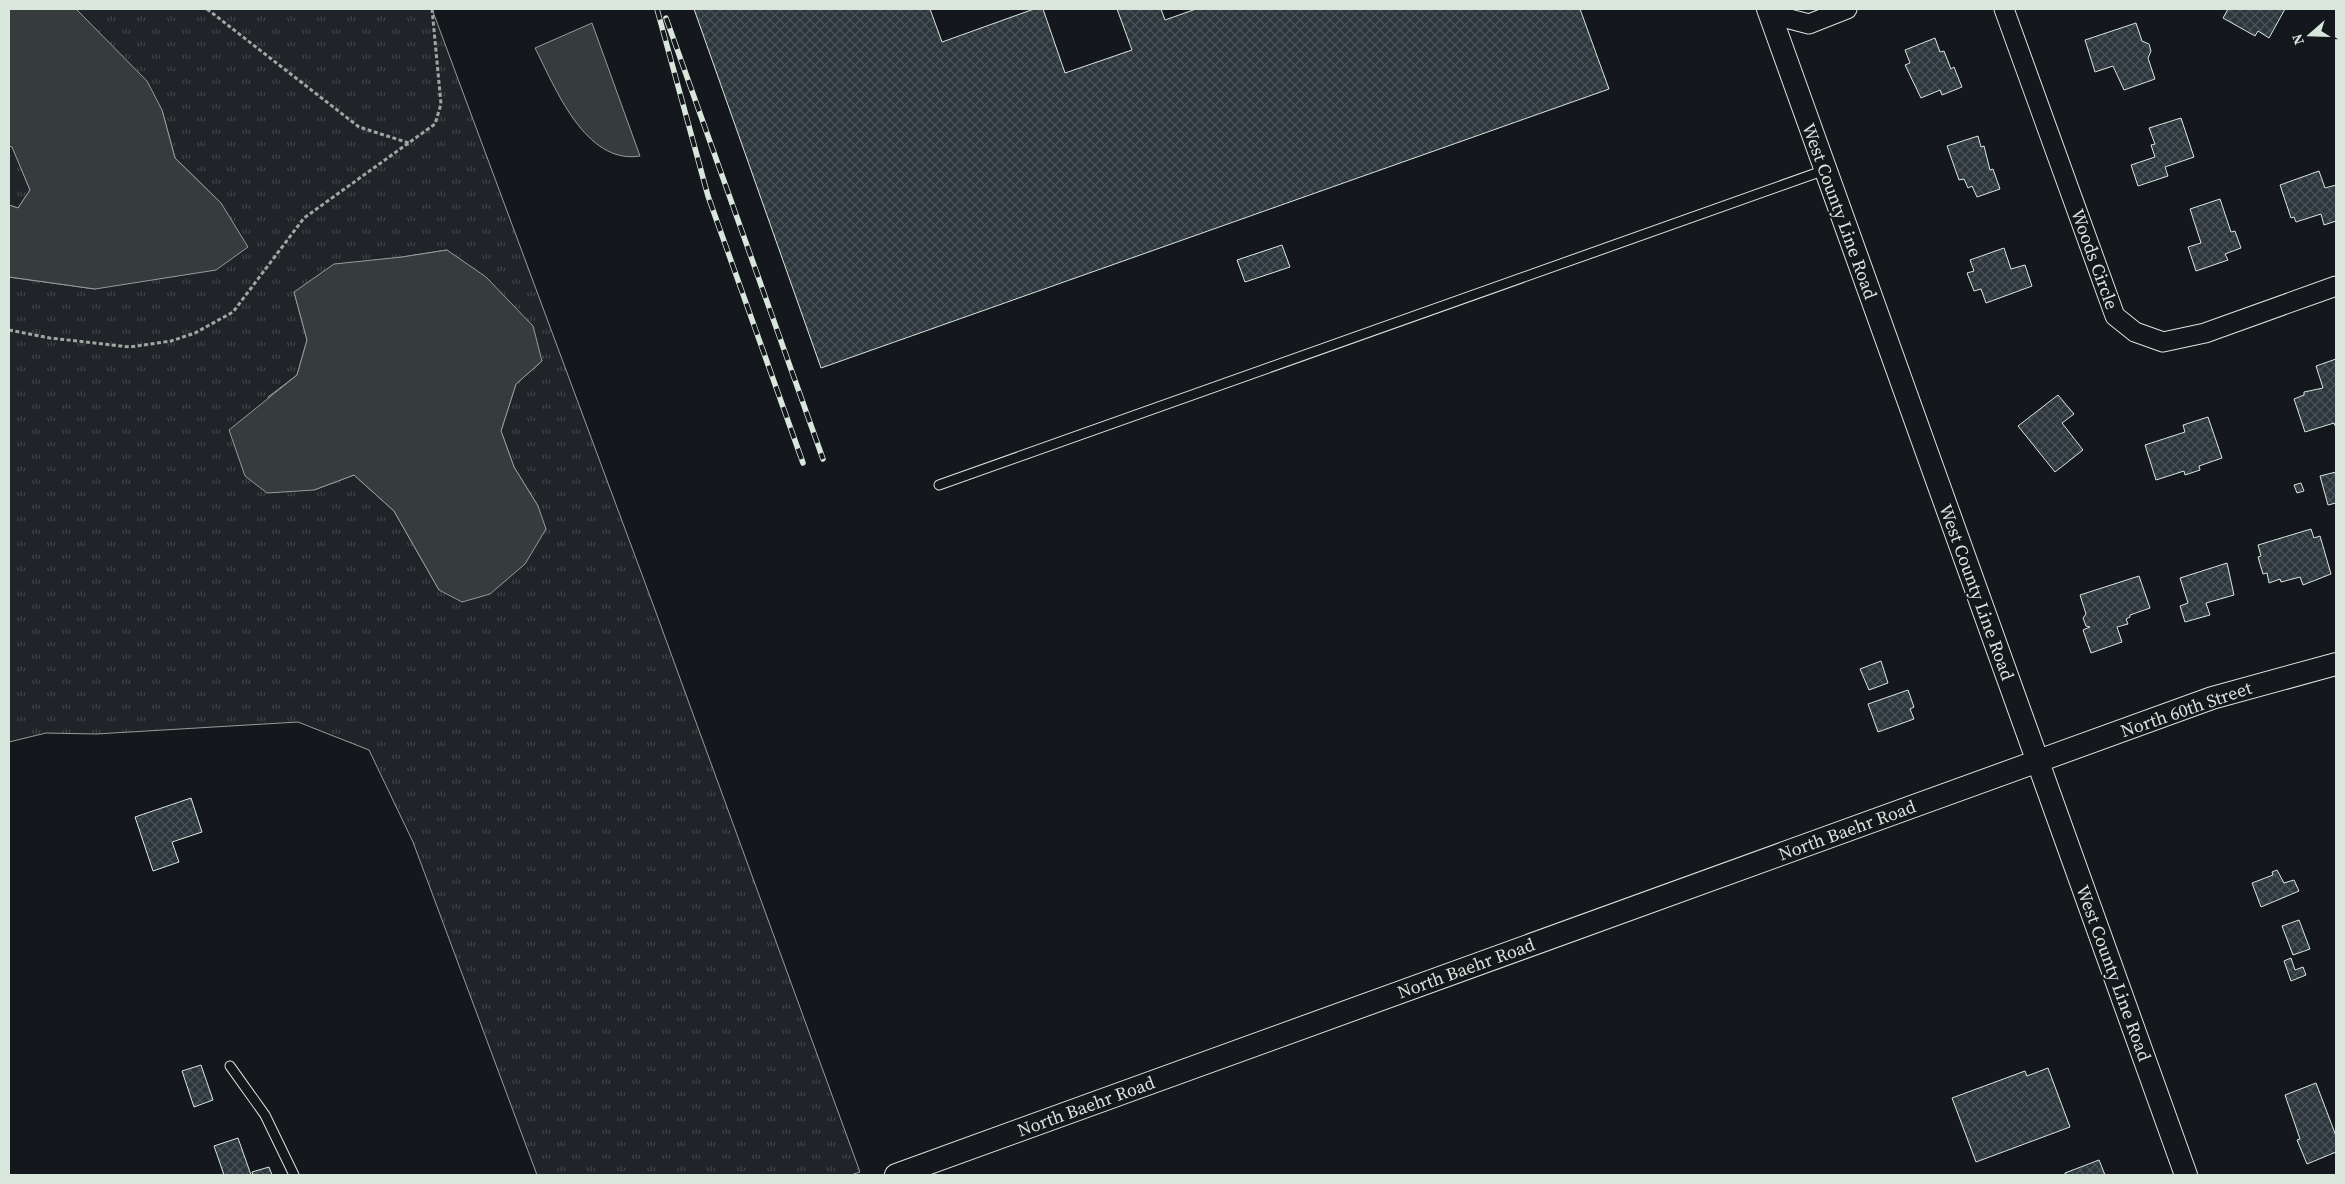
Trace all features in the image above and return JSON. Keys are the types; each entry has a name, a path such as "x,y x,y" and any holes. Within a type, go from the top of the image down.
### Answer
{"street":[{"path":"1770,10 1809,24 1847,9"},
{"name":"Woods Circle","path":"2004,9 2115,316 2134,332 2163,342 2205,333 2336,286"},
{"name":"West County Line Road","path":"1770,10 1825,170 2186,1175"},
{"name":"North 60th Street","path":"2038,762 2212,698 2336,664"},
{"name":"North Baehr Road","path":"896,1175 2038,762"}],"lane":[{"path":"940,486 1825,170"},
{"path":"230,1066 265,1115 294,1175"}],"path":[{"path":"208,9 359,127 410,143"},
{"path":"9,330 50,338 130,347 171,341 195,332 233,312 304,218 435,124 441,104 432,9"}],"green space":[{"path":"76,9 432,9 654,607 860,1172 851,1175 537,1175 413,842 369,750 298,722 96,734 46,733 9,742 9,277 95,289 221,203 175,158 162,110","holes":["447,250 542,361 516,384 501,431 514,467 538,506 439,590 394,511 354,475 314,490 268,397 297,375 307,340 294,292 402,257"]},
{"path":"9,146 12,146 30,190 18,208 9,205"}],"shaded area":[{"path":"9,9 76,9 147,81 162,110 175,158 221,203 248,247 216,270 95,289 9,277 9,205 18,208 30,190 12,147 9,146"},
{"path":"592,23 640,156 621,156 603,148 588,136 574,120 563,102 535,48"},
{"path":"447,250 486,277 533,326 542,361 516,384 501,431 514,467 538,506 546,529 525,564 490,594 462,602 439,590 394,511 354,475 314,490 267,493 245,476 229,430 297,375 307,340 294,292 334,264"}],"building":[{"path":"694,9 930,9 942,42 1034,9 1043,9 1065,73 1132,50 1117,9 1161,9 1165,20 1196,9 1580,9 1609,89 821,368"},
{"path":"2228,9 2285,9 2269,38 2258,31 2255,36 2223,18"},
{"path":"2136,23 2142,41 2149,44 2151,51 2148,58 2155,79 2124,90 2113,66 2095,72 2085,40"},
{"path":"1935,38 1940,52 1944,51 1951,69 1954,67 1962,87 1942,95 1940,90 1921,98 1905,65 1910,63 1905,50"},
{"path":"2181,118 2194,157 2165,167 2168,176 2138,186 2131,165 2155,157 2151,145 2155,144 2149,128"},
{"path":"1978,136 1981,147 1984,146 1990,170 1993,169 2000,189 1977,197 1972,186 1968,188 1964,179 1959,180 1947,146"},
{"path":"2319,171 2325,188 2336,185 2336,221 2324,225 2321,214 2296,222 2294,217 2291,218 2280,185"},
{"path":"2220,199 2231,232 2235,231 2241,248 2225,254 2228,260 2196,271 2188,247 2201,243 2190,209"},
{"path":"1282,245 1290,267 1245,282 1237,260"},
{"path":"2004,248 2011,269 2025,265 2032,286 1986,303 1981,289 1974,291 1967,273 1974,271 1970,260"},
{"path":"2336,359 2336,428 2334,423 2305,432 2294,399 2304,395 2304,392 2323,388 2316,366"},
{"path":"2058,395 2074,414 2062,423 2083,450 2055,472 2018,426"},
{"path":"2208,417 2222,458 2199,466 2200,470 2185,475 2184,471 2156,480 2145,445 2185,432 2183,425"},
{"path":"2336,472 2336,503 2328,505 2320,476"},
{"path":"2301,483 2304,491 2297,493 2294,485"},
{"path":"2311,529 2314,538 2320,536 2331,574 2303,585 2300,577 2281,582 2280,579 2269,583 2267,573 2263,574 2258,557 2261,556 2258,545"},
{"path":"2227,563 2234,595 2206,603 2210,615 2185,622 2180,606 2188,603 2180,578"},
{"path":"2139,576 2150,608 2130,615 2126,619 2128,624 2117,627 2122,642 2091,653 2083,630 2090,627 2086,626 2083,618 2086,614 2080,595"},
{"path":"1881,661 1888,683 1869,690 1860,669"},
{"path":"1908,690 1914,707 1910,709 1914,719 1878,732 1868,704"},
{"path":"191,798 202,832 172,842 179,862 153,871 135,817"},
{"path":"2277,870 2284,883 2294,880 2299,891 2261,907 2252,883 2273,875 2272,872"},
{"path":"2299,920 2310,949 2293,955 2282,926"},
{"path":"2291,958 2295,970 2303,967 2306,975 2291,981 2284,961"},
{"path":"201,1065 213,1100 194,1107 182,1071"},
{"path":"2048,1068 2070,1127 1976,1162 1952,1098 2025,1071 2027,1076"},
{"path":"2316,1083 2336,1136 2336,1152 2307,1164 2297,1140 2300,1139 2285,1095"},
{"path":"238,1138 251,1175 224,1175 214,1146"},
{"path":"2099,1160 2105,1175 2065,1175 2065,1173"},
{"path":"269,1167 272,1175 253,1175 252,1172"}],"railway":[{"path":"657,9 708,196 803,463"},
{"path":"666,18 823,459"}]}
